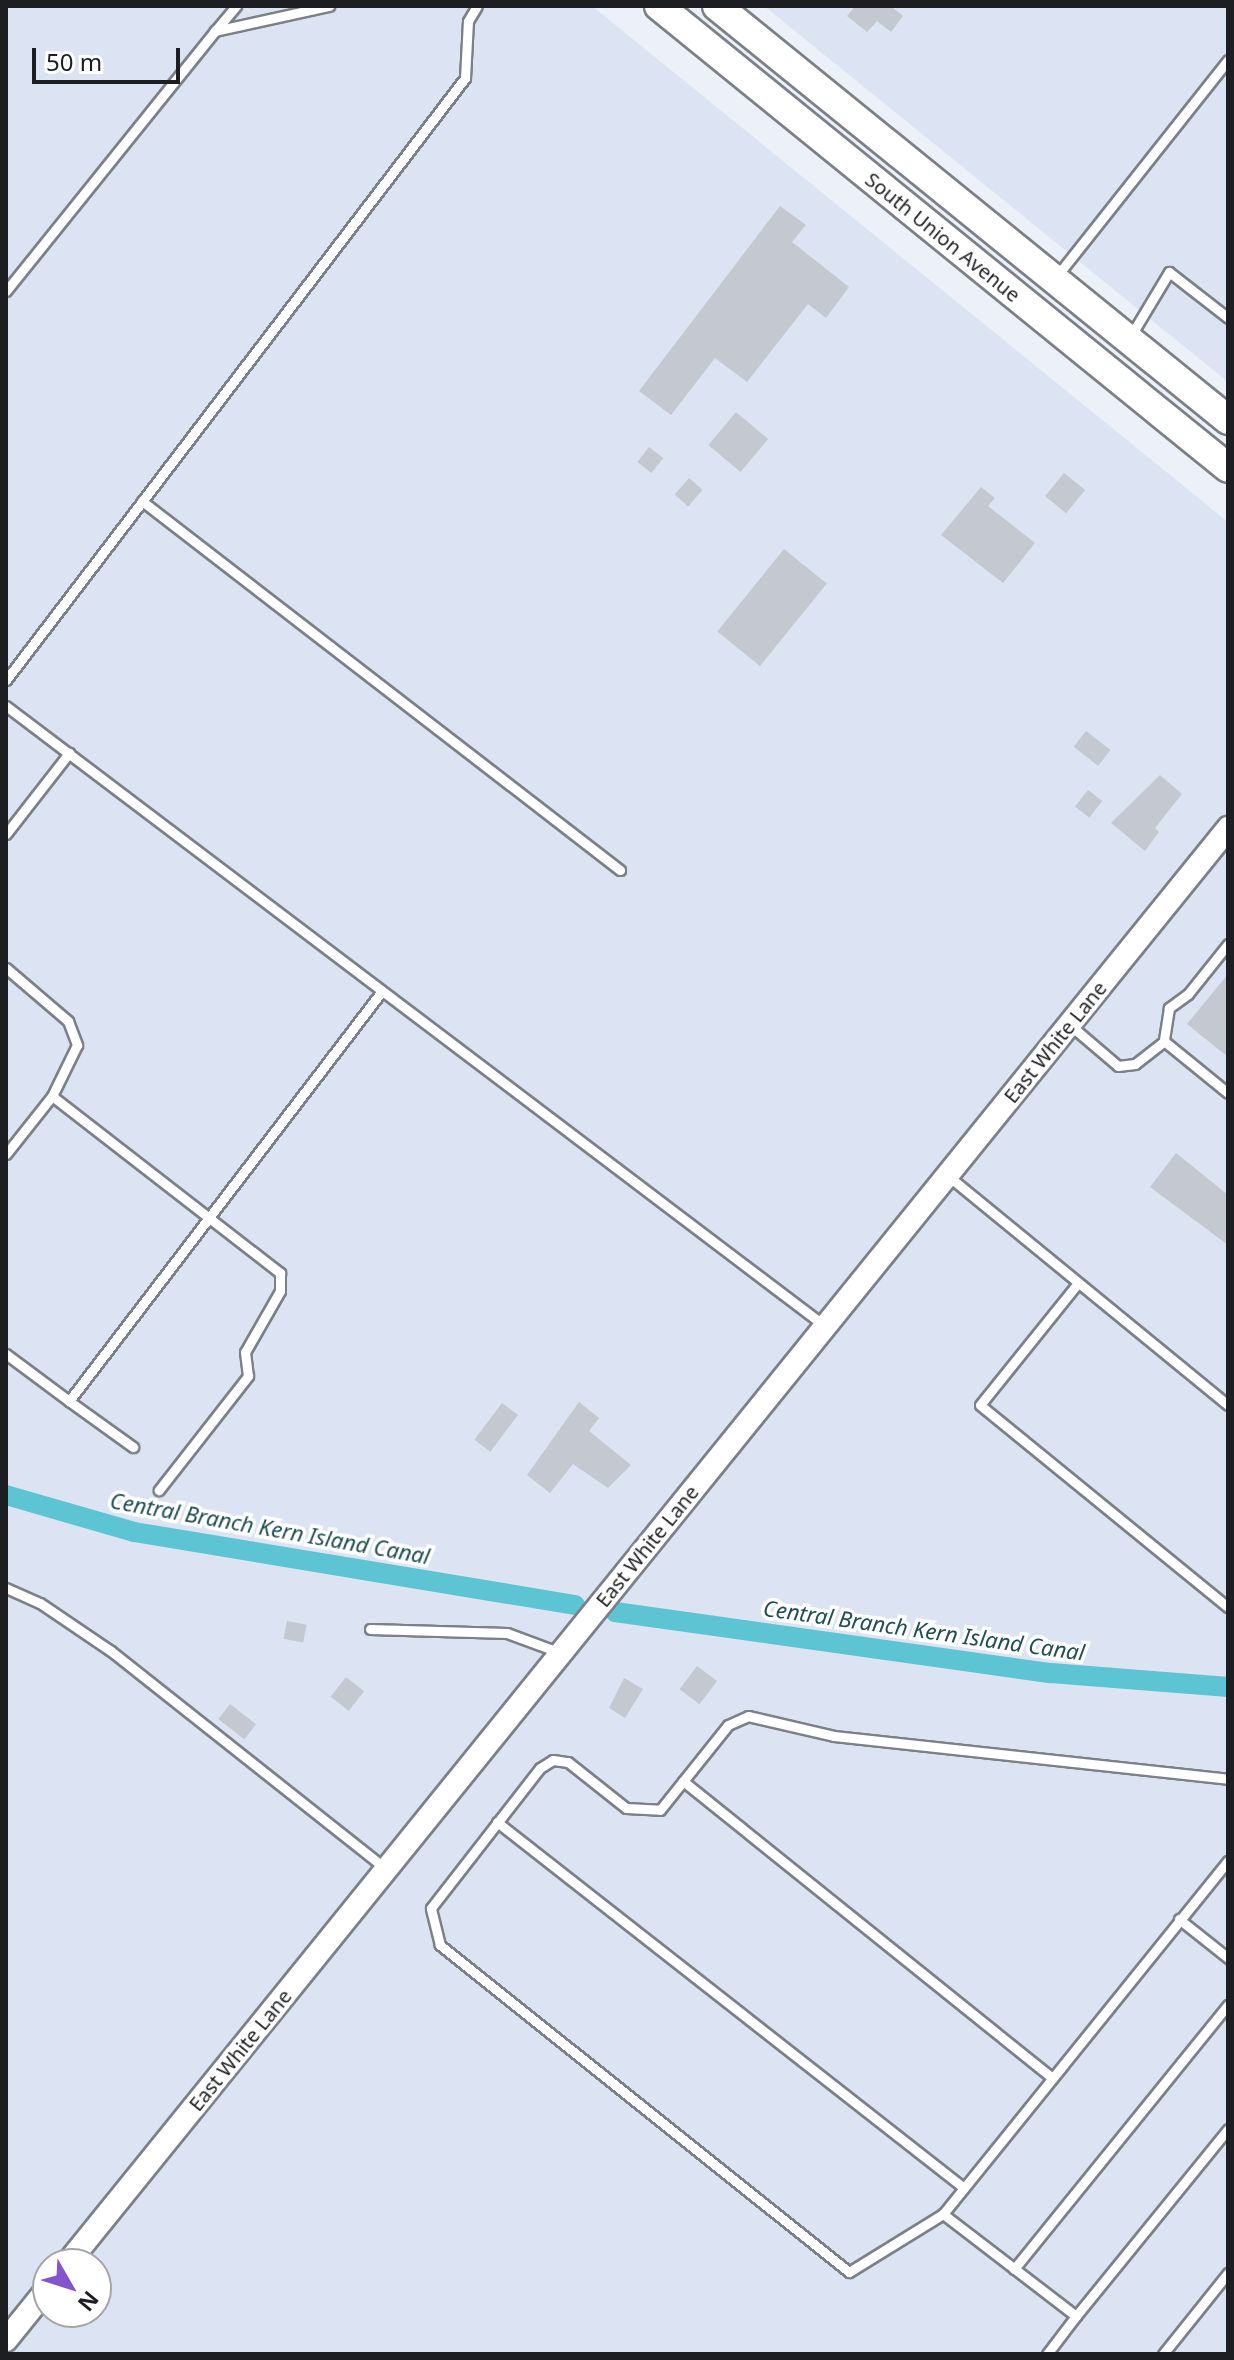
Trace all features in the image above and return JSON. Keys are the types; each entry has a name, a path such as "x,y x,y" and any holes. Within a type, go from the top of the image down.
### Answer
{"main road":[{"name":"South Union Avenue","path":"659,6 741,72 960,227 1054,280 1164,369 1222,411"},
{"name":"South Union Avenue","path":"717,6 908,162 960,227 994,278 1228,468"},
{"path":"741,72 776,76 892,170 908,162"},
{"path":"994,278 1008,268 1018,273 1114,353 1164,369"}],"street":[{"name":"East White Lane","path":"80,2248 1228,828"},
{"path":"6,2340 32,2308"}],"lane":[{"path":"6,291 236,6"},
{"path":"215,31 329,6"},
{"path":"6,680 465,78 468,21 477,6"},
{"path":"1054,280 1228,60"},
{"path":"1128,340 1169,272 1228,318"},
{"path":"142,501 620,870"},
{"path":"6,706 825,1326"},
{"path":"6,834 69,753"},
{"path":"1069,1024 1118,1066 1135,1064 1164,1041 1169,1008 1188,994 1228,944"},
{"path":"6,968 68,1021 77,1045 52,1096 6,1154"},
{"path":"69,1401 382,991"},
{"path":"1164,1041 1228,1093"},
{"path":"52,1096 280,1273 280,1291 245,1352 248,1376 159,1490"},
{"path":"947,1175 1228,1405"},
{"path":"1078,1283 980,1405 1228,1607"},
{"path":"6,1354 133,1447"},
{"path":"6,1588 40,1603 111,1651 386,1869"},
{"path":"370,1629 507,1633 561,1653"},
{"path":"1228,1779 834,1736 748,1716 728,1725 660,1810 641,1812 626,1808 568,1762 553,1760 540,1768 431,1908 440,1945 849,2272 943,2214 1228,1861"},
{"path":"683,1781 1052,2078"},
{"path":"497,1822 964,2188"},
{"path":"1179,1919 1228,1958"},
{"path":"1014,2269 1228,2005"},
{"path":"1047,2354 1228,2129"},
{"path":"943,2214 1076,2316"},
{"path":"1163,2354 1228,2273"}],"shaded area":[{"path":"6,6 592,6 1228,522 1228,2354 6,2354"},
{"path":"764,6 1228,6 1228,382"}],"building":[{"path":"855,6 891,6 903,16 891,32 877,21 867,32 847,16"},
{"path":"780,206 806,225 792,242 849,287 826,318 808,304 747,382 715,358 671,415 639,391"},
{"path":"736,412 768,439 741,472 708,445"},
{"path":"649,447 663,458 651,473 637,462"},
{"path":"1064,473 1085,490 1066,513 1045,496"},
{"path":"689,478 703,490 688,506 675,495"},
{"path":"981,487 995,498 988,506 1035,543 1003,583 941,535"},
{"path":"784,549 827,584 760,666 717,631"},
{"path":"1086,731 1110,750 1098,766 1074,747"},
{"path":"1160,775 1182,794 1155,828 1159,832 1145,851 1111,823"},
{"path":"1088,790 1102,801 1089,818 1075,807"},
{"path":"1228,974 1228,1057 1187,1024"},
{"path":"1176,1153 1228,1195 1228,1245 1150,1187"},
{"path":"579,1402 599,1418 589,1431 631,1465 608,1488 573,1464 550,1493 527,1475"},
{"path":"502,1403 518,1415 490,1452 474,1440"},
{"path":"287,1621 307,1625 303,1642 284,1639"},
{"path":"697,1666 717,1681 700,1704 680,1689"},
{"path":"346,1677 364,1691 349,1711 331,1697"},
{"path":"624,1678 643,1689 625,1718 609,1708"},
{"path":"230,1704 256,1724 244,1739 218,1719"}],"waterway":[{"name":"Central Branch Kern Island Canal","path":"6,1495 134,1532 575,1605"},
{"name":"Central Branch Kern Island Canal","path":"615,1612 1051,1673 1228,1687"}]}
